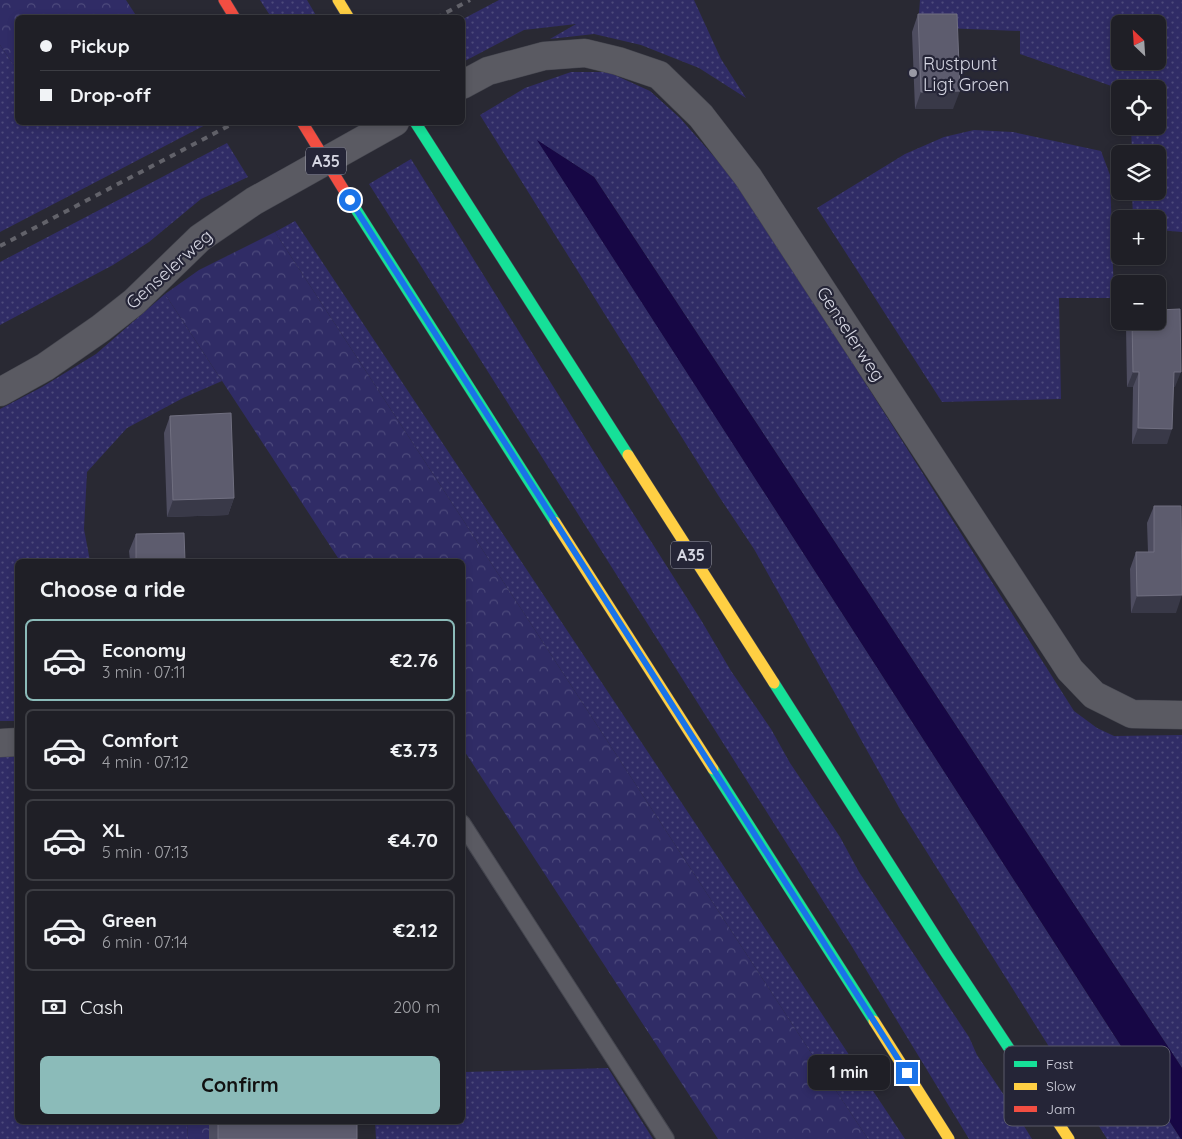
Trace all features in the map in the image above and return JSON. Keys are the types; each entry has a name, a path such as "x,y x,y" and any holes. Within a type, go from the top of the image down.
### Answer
{"highway":[{"path":"224,0 234,15"},
{"path":"338,0 347,15"},
{"name":"A35","path":"304,125 949,1139"},
{"name":"A35","path":"417,125 946,953 1008,1046"},
{"name":"A35","path":"1060,1126 1069,1139"}],"street":[{"name":"Genselerweg","path":"465,83 488,71 544,56 585,53 618,61 658,75 701,116 748,177 1070,670 1094,695 1132,714 1182,716"},
{"name":"Genselerweg","path":"0,392 46,367 101,328 134,302 200,238 254,201 390,125"},
{"path":"0,742 15,742"}],"lane":[{"path":"465,828 666,1139"}],"green space":[{"path":"0,0 126,0 136,15 15,15 15,67 0,45"},
{"path":"260,0 307,0 316,15 270,15"},
{"path":"499,0 694,0 721,59 746,98 699,68 641,45 594,34 550,39 576,24 524,30 465,61 465,18"},
{"path":"920,0 1182,0 1182,232 1166,231 1166,210 1133,210 1132,200 1166,200 1166,145 1132,145 1131,135 1166,135 1166,80 1111,80 1111,86 1020,54 1020,31 918,27"},
{"path":"0,45 15,67 15,125 205,125 0,232"},
{"path":"571,72 608,72 650,91 680,118 732,177 773,238 1074,711 1097,728 1114,736 1182,735 1182,1068 1170,1050 1170,1046 1167,1046 594,177 538,141 1121,1046 1049,1046 901,811 754,549 718,495 480,115 525,88"},
{"path":"974,130 1013,132 1101,151 1110,175 1111,265 1113,265 1113,275 1111,275 1111,298 1059,298 1061,399 942,402 817,208 905,154 944,137"},
{"path":"227,143 248,177 201,199 149,242 113,265 0,325 0,262"},
{"path":"411,159 701,620 731,671 771,729 790,763 840,837 859,872 969,1037 977,1055 1004,1095 1004,1126 1024,1126 1032,1139 969,1139 851,945 369,184"},
{"path":"295,221 905,1139 868,1139 275,232"},
{"path":"275,232 868,1139 718,1139 465,752 465,559 339,559 165,294 199,270"},
{"path":"165,294 222,381 183,398 127,428 87,472 84,529 90,559 15,559 15,721 0,721 0,409 42,387 96,354"},
{"path":"15,754 15,1124 187,1124 188,1139 0,1139 0,755"},
{"path":"608,1068 653,1139 376,1139 375,1124 465,1124 465,1072"},
{"path":"1170,1122 1181,1139 1107,1139 1099,1126 1170,1126"},
{"path":"187,1124 227,1124 227,1139 188,1139"}],"shaded area":[{"path":"537,140 594,177 1167,1046 1121,1046"},
{"path":"1170,1050 1182,1068 1181,1139 1170,1122"}],"building":[{"path":"918,14 957,14 960,91 921,92"},
{"path":"1180,309 1181,372 1174,372 1172,429 1138,428 1139,372 1133,372 1132,330 1166,330 1166,310"},
{"path":"231,413 234,498 173,500 170,416"},
{"path":"1154,506 1181,506 1182,595 1137,596 1136,552 1154,552"},
{"path":"184,533 185,559 136,559 136,534"},
{"path":"218,1124 357,1124 357,1139 218,1139"}],"railway":[{"path":"442,15 470,0"},
{"path":"0,246 230,125"}],"traffic: fast":[{"path":"417,125 628,455"},
{"path":"350,200 555,522"},
{"path":"774,683 1007,1046"},
{"path":"713,769 874,1021"}],"traffic: slow":[{"path":"338,0 347,15"},
{"path":"628,455 774,683"},
{"path":"555,522 713,769"},
{"path":"874,1021 949,1139"},
{"path":"1060,1126 1069,1139"}],"traffic: jam":[{"path":"224,0 233,15"},
{"path":"304,125 350,200"}],"place":[{"name":"Rustpunt Ligt Groen","path":"913,73"}],"route":[{"path":"350,200 907,1073"}]}
